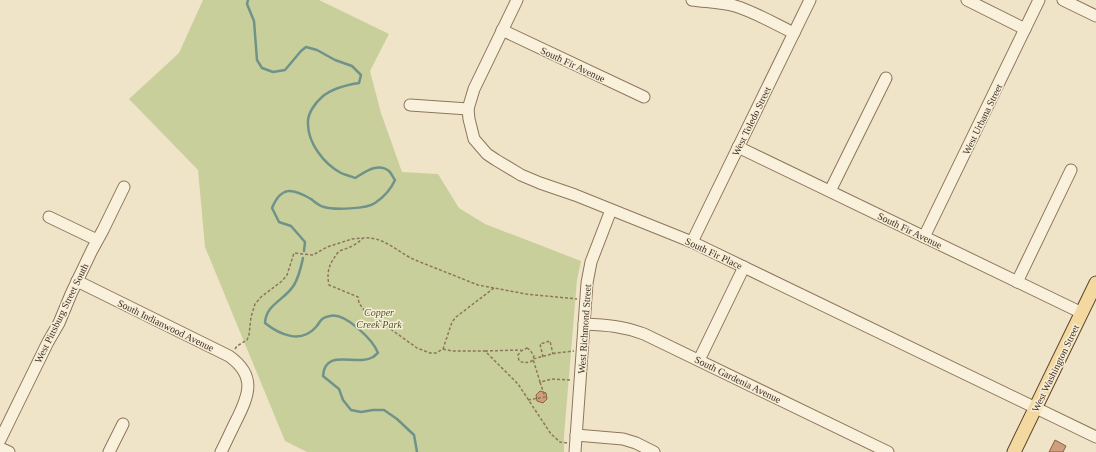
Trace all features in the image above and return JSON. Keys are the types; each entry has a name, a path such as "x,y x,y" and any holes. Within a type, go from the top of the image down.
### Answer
{"main road":[{"name":"West Washington Street","path":"1014,452 1096,284"}],"street":[{"path":"410,105 468,109 474,88 517,0"},
{"path":"692,0 735,6 794,33"},
{"name":"West Toledo Street","path":"692,242 810,0"},
{"path":"967,0 1025,29"},
{"name":"West Urbana Street","path":"924,237 1039,0"},
{"path":"1063,0 1096,16"},
{"name":"South Fir Avenue","path":"502,30 644,97"},
{"path":"830,191 886,78"},
{"name":"South Fir Place","path":"468,109 474,139 487,154 521,175 692,242 1036,408"},
{"name":"South Fir Avenue","path":"738,147 1082,313"},
{"path":"1017,282 1071,170"},
{"name":"West Pittsburg Street South","path":"0,440 48,342 59,323 77,281 124,187"},
{"name":"West Richmond Street","path":"575,452 586,283 588,273 611,210"},
{"path":"49,217 97,240"},
{"path":"699,360 744,267"},
{"name":"South Indianwood Avenue","path":"77,281 229,356 237,362 242,368 247,379 247,396 221,452"},
{"name":"South Gardenia Avenue","path":"584,324 611,325 631,329 644,334 888,452"},
{"path":"1036,408 1096,437"},
{"path":"109,452 123,424"},
{"path":"576,435 623,439 636,443 654,452"},
{"path":"0,448 9,452"}],"path":[{"path":"363,238 350,248 340,251 334,257 328,268 329,285 358,297 359,304 366,312 417,348 430,354 436,353 443,349 452,322 456,317 494,288"},
{"path":"234,351 237,346 246,340 249,335 251,317 255,304 260,297 288,275 294,254 313,255 327,246 352,239 369,238 388,243 406,256 478,285 526,294 577,299"},
{"path":"543,357 540,344 550,341 554,354"},
{"path":"443,349 452,352 529,349 534,356 533,359 545,396 528,400"},
{"path":"522,350 518,355 520,361 526,363 532,361 533,359 574,351"},
{"path":"485,351 518,384 551,434 560,442 567,443"},
{"path":"540,382 552,379 572,380"}],"green space":[{"name":"Copper Creek Park","path":"203,0 319,0 389,34 370,71 381,113 402,172 438,174 459,208 485,224 581,261 577,280 564,436 564,452 307,452 285,441 205,247 198,170 129,99 179,53"}],"building":[{"path":"540,391 546,393 547,399 543,403 537,401 536,395"},
{"path":"1055,440 1066,446 1063,452 1049,452"}],"waterway":[{"path":"248,0 247,4 254,21 257,60 262,68 273,72 285,70 306,47 317,50 335,60 352,66 361,75 359,83 339,87 330,91 317,102 310,113 308,120 309,131 314,145 323,159 341,173 355,178 372,169 380,167 389,171 395,180 389,190 378,201 371,205 358,208 342,209 324,207 304,195 293,191 288,191 279,196 272,208 279,222 291,226 305,242 304,251"},
{"path":"303,258 299,275 294,285 286,295 272,307 266,317 265,323 277,331 290,336 304,335 316,327 322,319 330,316 343,318 358,328 370,341 378,353 373,357 366,359 343,359 329,362 325,367 323,376 339,389 343,400 351,410 361,412 384,410 397,419 414,435 417,452"}]}
